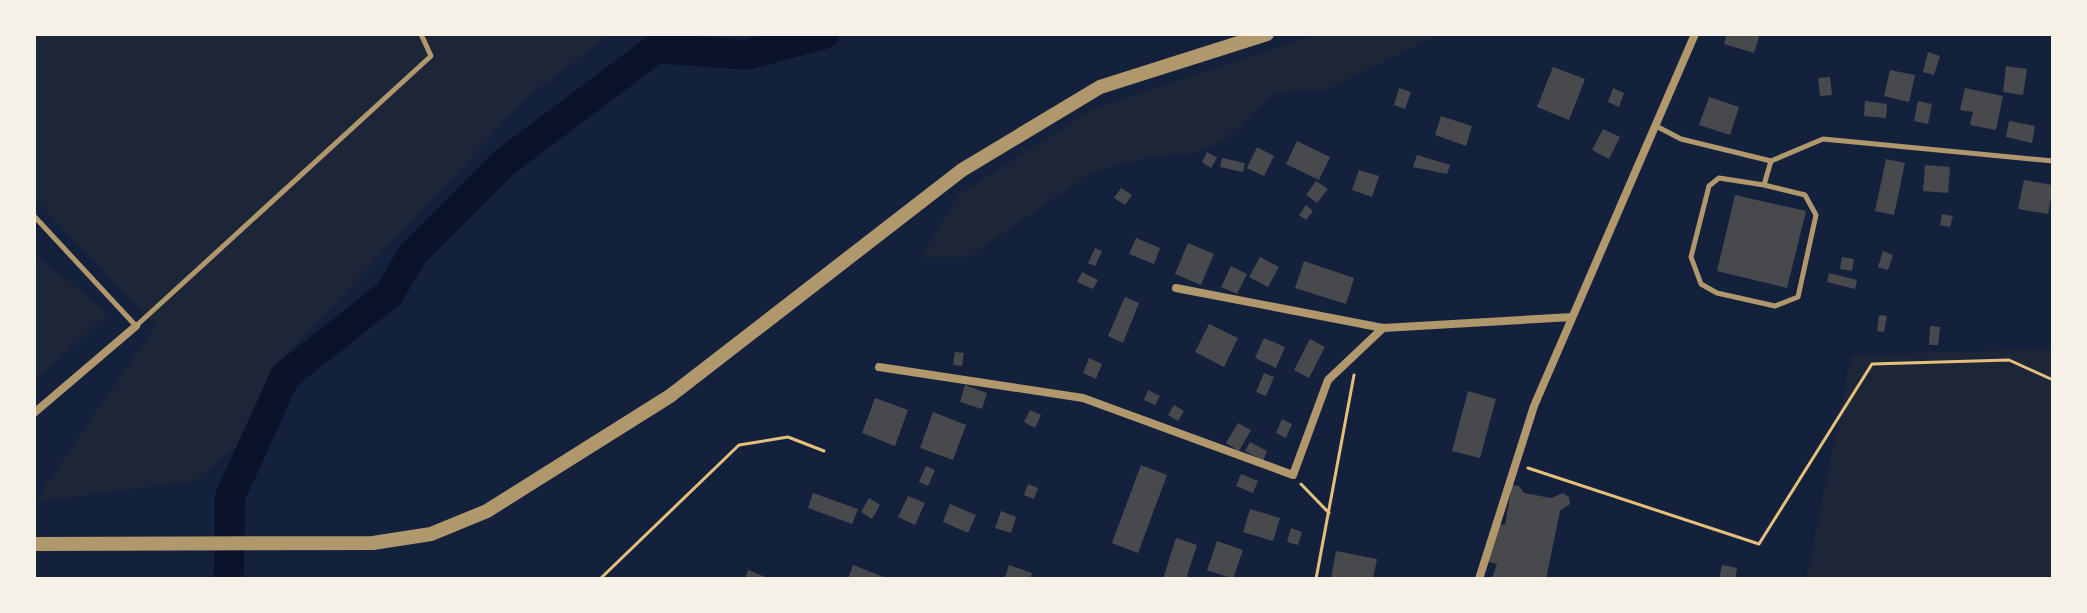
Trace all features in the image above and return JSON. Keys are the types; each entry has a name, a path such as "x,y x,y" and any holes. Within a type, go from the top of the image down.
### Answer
{"street":[{"path":"34,544 373,543 431,534 487,511 670,396 962,170 1100,87 1267,34"},
{"path":"1479,579 1513,464 1572,317 1695,34"},
{"path":"1176,288 1383,328 1572,317"},
{"path":"34,413 136,326"},
{"path":"879,367 1083,398 1293,475 1328,380 1383,328"}],"lane":[{"path":"34,216 136,326 431,56 421,34"},
{"path":"1656,126 1681,139 1771,161 1823,139 2053,161"},
{"path":"1764,185 1771,161"},
{"path":"1719,178 1764,185 1805,195 1816,215 1798,297 1775,306 1717,293 1701,284 1691,257 1709,186 1719,178"}],"path":[{"path":"1316,579 1358,351"},
{"path":"1513,464 1759,544 1872,364 2009,360 2053,380"},
{"path":"600,579 739,445 788,437 824,451"},
{"path":"1293,475 1329,513"}],"shaded area":[{"path":"34,34 610,34 527,98 278,364 235,448 194,481 34,502 155,326 34,198"},
{"path":"1318,34 1440,34 1327,90 1274,93 1223,141 1195,153 1145,158 1089,174 969,257 921,257 958,195 1092,109"},
{"path":"34,254 108,313 34,384"},
{"path":"2053,349 2053,579 1806,579 1851,355"}],"building":[{"path":"1727,34 1760,34 1754,53 1724,44"},
{"path":"1928,52 1940,56 1934,75 1923,72"},
{"path":"2006,66 2027,69 2023,95 2003,92"},
{"path":"1553,67 1585,79 1569,120 1537,107"},
{"path":"1890,70 1915,75 1909,102 1884,96"},
{"path":"1830,77 1832,95 1820,96 1818,78"},
{"path":"1399,88 1411,92 1405,109 1394,105"},
{"path":"1613,88 1624,93 1619,107 1608,102"},
{"path":"1965,88 2003,96 1996,130 1970,125 1973,112 1960,110"},
{"path":"1709,97 1739,107 1730,135 1699,125"},
{"path":"1865,101 1887,104 1886,118 1864,116"},
{"path":"1918,101 1932,104 1928,124 1914,121"},
{"path":"1441,116 1472,126 1466,146 1435,135"},
{"path":"2009,121 2035,126 2032,143 2006,137"},
{"path":"1603,129 1620,137 1609,159 1592,150"},
{"path":"1297,141 1330,157 1319,180 1286,164"},
{"path":"1257,147 1274,156 1264,176 1247,168"},
{"path":"1207,152 1217,158 1211,168 1202,162"},
{"path":"1417,155 1450,165 1447,174 1413,167"},
{"path":"1222,158 1245,163 1243,172 1220,167"},
{"path":"1886,159 1905,163 1894,215 1875,211"},
{"path":"1925,165 1950,167 1948,193 1923,191"},
{"path":"1359,170 1379,176 1372,197 1352,190"},
{"path":"2024,180 2053,185 2048,214 2018,209"},
{"path":"1316,181 1328,189 1317,203 1306,195"},
{"path":"1121,188 1132,195 1125,205 1114,198"},
{"path":"1735,195 1806,211 1787,288 1717,271"},
{"path":"1306,205 1313,211 1306,220 1299,215"},
{"path":"1942,214 1953,216 1950,227 1940,225"},
{"path":"1136,238 1160,248 1154,264 1129,254"},
{"path":"1188,243 1214,254 1201,285 1175,274"},
{"path":"1095,248 1102,251 1095,266 1088,263"},
{"path":"1883,251 1893,255 1888,270 1878,267"},
{"path":"1260,257 1279,267 1268,287 1249,277"},
{"path":"1842,257 1854,259 1852,271 1840,269"},
{"path":"1304,261 1354,278 1346,304 1295,288"},
{"path":"1231,266 1247,274 1237,294 1221,287"},
{"path":"1082,272 1098,280 1093,289 1077,282"},
{"path":"1829,273 1857,280 1855,289 1827,282"},
{"path":"1125,297 1139,303 1123,343 1108,336"},
{"path":"1879,315 1887,316 1884,332 1877,331"},
{"path":"1209,324 1238,338 1224,367 1195,352"},
{"path":"1930,326 1940,327 1938,345 1929,345"},
{"path":"1264,338 1285,347 1276,368 1255,358"},
{"path":"1310,339 1325,347 1309,378 1294,370"},
{"path":"955,352 964,353 962,366 953,365"},
{"path":"1089,358 1102,364 1096,379 1083,373"},
{"path":"1264,373 1274,377 1266,396 1256,392"},
{"path":"965,385 987,393 982,409 960,402"},
{"path":"1148,390 1160,396 1155,405 1144,400"},
{"path":"1468,391 1496,399 1480,458 1452,451"},
{"path":"875,398 908,410 895,446 862,433"},
{"path":"1174,405 1184,411 1178,421 1168,415"},
{"path":"1030,410 1041,415 1035,428 1024,422"},
{"path":"933,412 966,425 953,460 920,448"},
{"path":"1282,419 1292,424 1286,438 1276,433"},
{"path":"1238,423 1251,430 1239,451 1226,443"},
{"path":"1250,442 1267,451 1263,461 1245,451"},
{"path":"1141,465 1167,475 1138,553 1112,543"},
{"path":"926,466 935,470 928,486 919,482"},
{"path":"1241,474 1258,481 1253,493 1236,486"},
{"path":"1028,484 1038,488 1034,499 1024,495"},
{"path":"1512,485 1519,486 1524,493 1551,498 1563,493 1569,497 1570,504 1560,511 1546,579 1492,579 1497,564 1489,562 1496,524 1505,525"},
{"path":"813,493 858,509 852,524 808,508"},
{"path":"908,496 925,503 915,525 898,517"},
{"path":"869,498 880,505 872,519 861,512"},
{"path":"950,504 976,515 968,533 943,522"},
{"path":"1250,509 1280,518 1273,541 1243,532"},
{"path":"1001,511 1016,517 1011,533 995,528"},
{"path":"1291,528 1302,532 1298,545 1287,542"},
{"path":"1176,538 1197,545 1186,579 1163,579"},
{"path":"1217,541 1243,550 1233,579 1207,570"},
{"path":"1336,551 1377,559 1373,579 1331,579"},
{"path":"853,565 889,579 848,579"},
{"path":"1009,565 1032,573 1030,579 1005,577"},
{"path":"1722,565 1737,568 1735,579 1719,579"},
{"path":"748,570 770,579 745,579"}],"waterway":[{"path":"229,579 230,497 285,376 389,294 413,254 505,162 657,48 746,55 824,34"}]}
